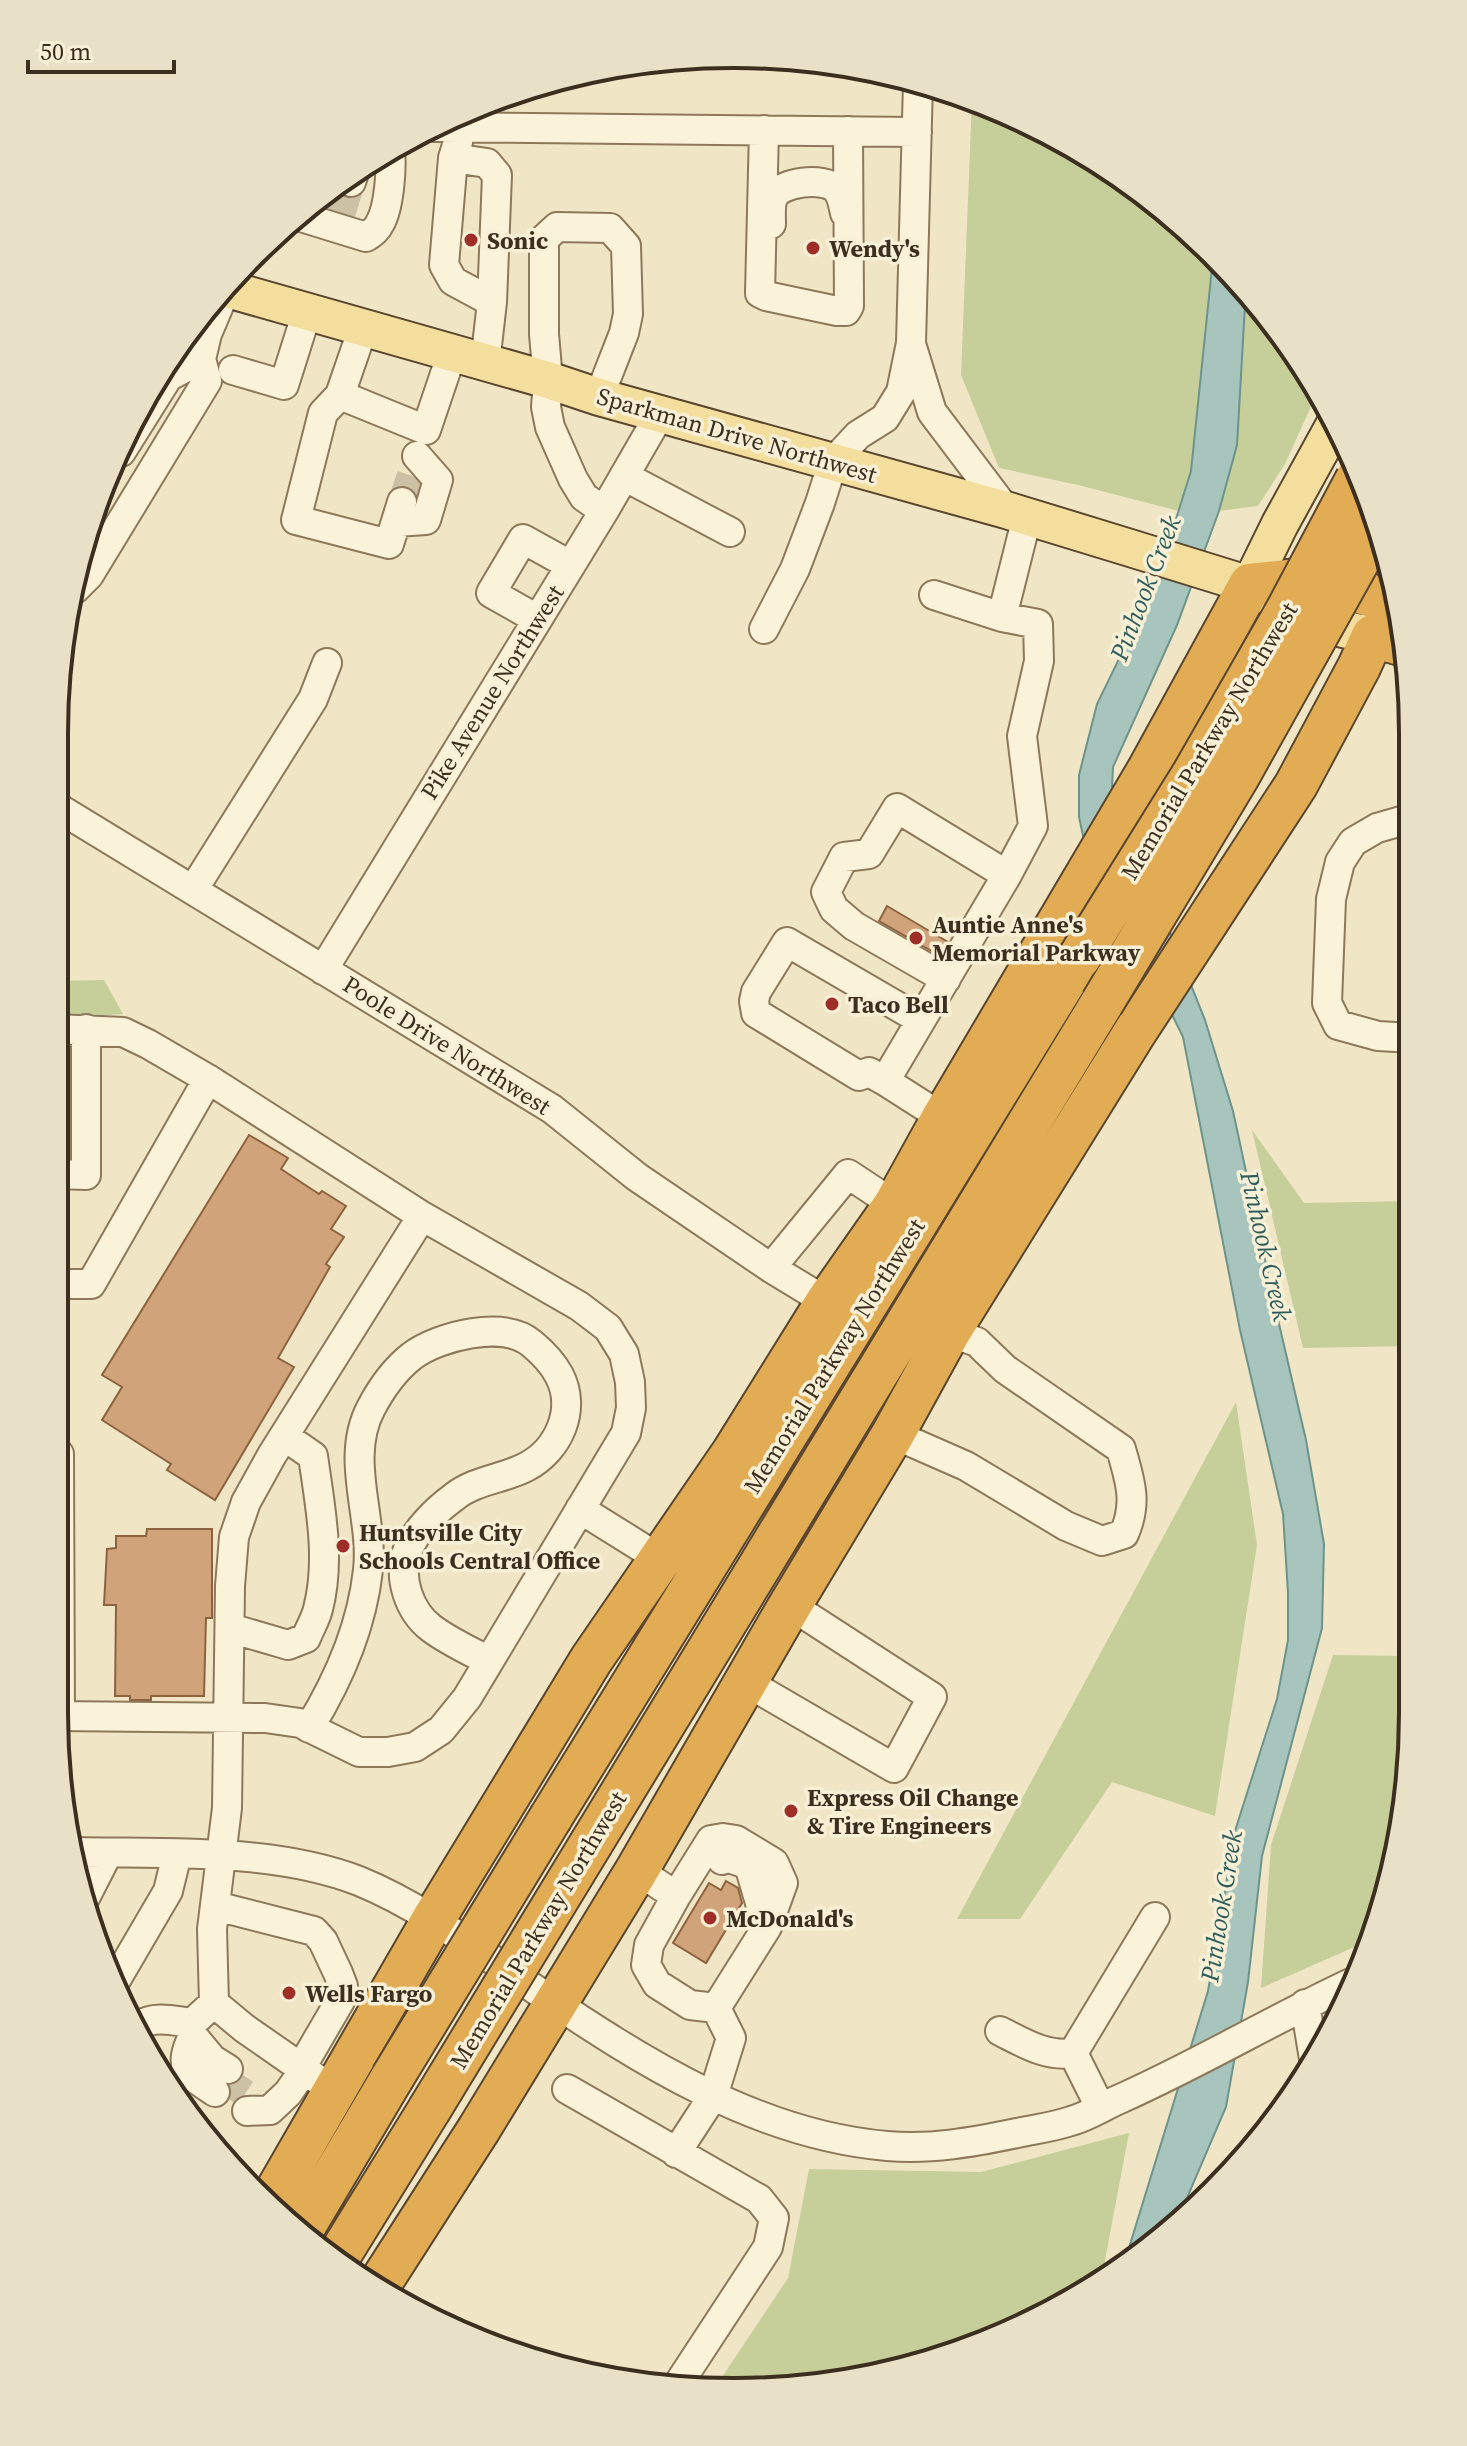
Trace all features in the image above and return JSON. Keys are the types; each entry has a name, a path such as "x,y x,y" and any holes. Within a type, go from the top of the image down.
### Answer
{"highway":[{"name":"Memorial Parkway Northwest","path":"306,2222 551,1817 1194,773 1288,609 1352,489"},
{"name":"Memorial Parkway Northwest","path":"342,2250 1102,1003 1237,778 1370,540"},
{"name":"Sparkman Drive Northwest","path":"1233,580 1317,578 1387,613"},
{"path":"275,2194 307,2137 326,2077 433,1920 591,1660 733,1453 827,1302 895,1205 1184,706 1233,580"},
{"path":"383,2278 557,2004 746,1682 807,1615 893,1434 949,1332 1135,1032 1296,785 1359,667 1389,620"},
{"path":"1184,706 1218,683 1249,683 1276,696 1290,726 1296,785"},
{"path":"515,1786 519,1852 532,1879 553,1890 590,1889 641,1864"},
{"path":"326,2077 393,2053 427,2050 448,2059 466,2081 472,2110 469,2145"}],"main road":[{"name":"Sparkman Drive Northwest","path":"236,291 1016,514 1233,580"},
{"name":"Memorial Parkway Northwest","path":"1233,580 1280,524 1328,436"},
{"path":"1337,454 1339,471 1354,495"}],"street":[{"path":"764,629 795,569 833,462 858,435 885,418 901,392 911,343 918,94"},
{"path":"461,127 917,132"},
{"path":"764,130 760,293 846,311 849,306 848,131"},
{"path":"449,133 453,158 444,265 453,281 492,302"},
{"path":"418,454 468,358 492,302 497,175 487,163 453,158"},
{"path":"763,171 848,172"},
{"path":"323,218 366,237 375,230 382,220 372,175"},
{"path":"759,278 769,265 772,199 788,185 831,185 839,191 849,225"},
{"path":"599,397 624,333 628,314 626,246 610,228 557,227 544,239 546,407 550,427 573,479 584,497 604,511"},
{"path":"233,370 284,385 307,312"},
{"path":"340,395 418,454 438,480 426,520 399,512 389,544 296,520 323,413 340,395 363,328"},
{"path":"911,343 932,412 1016,514 1002,617"},
{"path":"87,577 207,381 196,345"},
{"name":"Pike Avenue Northwest","path":"323,970 660,414"},
{"path":"624,476 730,532"},
{"path":"537,619 491,593 523,539 570,565"},
{"path":"877,1076 921,1020 1033,826 1022,736 1039,661 1038,624 1002,617 934,595"},
{"path":"193,890 313,699 327,663"},
{"path":"946,979 854,926 834,909 826,892 844,857 869,854 897,808 1007,875"},
{"name":"Poole Drive Northwest","path":"68,814 552,1109 637,1177 827,1302"},
{"path":"1399,822 1377,828 1353,842 1340,862 1331,899 1327,1003 1338,1025 1378,1036 1399,1037"},
{"path":"921,1020 791,945 756,992 754,1001 756,1013 859,1076 877,1076 943,1118"},
{"path":"68,1029 123,1032 148,1044 422,1216 579,1306 608,1328 624,1354 631,1408 626,1433 467,1698 441,1730 415,1747 388,1752 359,1752 300,1723 265,1718 68,1716"},
{"path":"68,1174 86,1175 86,1029"},
{"path":"68,1284 91,1284 208,1079"},
{"path":"771,1268 848,1174 895,1205"},
{"path":"193,2029 214,2003 212,1929 227,1808 234,1537 246,1502 284,1436 422,1216"},
{"path":"309,1728 330,1695 347,1650 369,1569 368,1528 360,1486 360,1446 369,1412 386,1382 412,1356 449,1338 488,1331 523,1336 546,1355 560,1376 567,1403 562,1429 550,1451 526,1467 485,1480 455,1495 426,1523 407,1551 403,1576 410,1602 429,1627 489,1661"},
{"path":"893,1434 966,1466 1066,1526 1102,1541 1124,1534 1132,1516 1132,1498 1121,1449 1005,1369 977,1342 949,1332"},
{"path":"230,1628 288,1645 306,1638 318,1610 324,1567 322,1521 313,1456 284,1436"},
{"path":"580,1509 660,1559"},
{"path":"746,1682 894,1768 932,1697 807,1615"},
{"path":"723,1838 736,1840 774,1863 783,1883 767,1927 716,2008 690,2005 657,1984 646,1965 649,1945 676,1896 711,1840 723,1838"},
{"path":"83,1852 220,1856 287,1863 343,1876 401,1901 433,1920 557,2004 652,2063 713,2096 771,2121 834,2138 887,2146 933,2146 979,2141 1072,2121 1151,2085 1338,1989"},
{"path":"91,1886 108,1853"},
{"path":"118,1965 168,1891 177,1854"},
{"path":"646,1965 724,1856 749,1865 767,1927"},
{"path":"641,1864 676,1896"},
{"path":"216,1906 314,1931 323,1941 343,1986 326,2077"},
{"path":"1073,2053 1155,1917"},
{"path":"214,2003 244,2028 326,2077"},
{"path":"1305,2004 1311,2043"},
{"path":"676,2153 713,2096 731,2038 716,2008"},
{"path":"144,2021 157,2019 193,2029"},
{"path":"193,2029 203,2065 223,2078"},
{"path":"1000,2031 1045,2052 1058,2055 1073,2053"},
{"path":"1073,2053 1100,2107"},
{"path":"307,2137 257,2100 288,2093 297,2080 326,2077"},
{"path":"567,2089 759,2199 774,2218 768,2247 683,2376"}],"green space":[{"path":"971,113 1028,137 1103,180 1172,233 1212,271 1191,471 1179,511 999,468 961,375"},
{"path":"1245,308 1287,364 1312,405 1285,464 1258,506 1219,511 1237,445"},
{"path":"104,980 123,1014 68,1018 68,981"},
{"path":"1252,1130 1304,1203 1399,1201 1399,1346 1303,1348"},
{"path":"1236,1402 1257,1545 1215,1816 1112,1782 1020,1919 957,1919"},
{"path":"1333,1655 1399,1656 1398,1756 1393,1799 1376,1885 1356,1946 1261,1988 1271,1845"},
{"path":"1129,2133 1104,2265 1028,2309 947,2343 863,2365 820,2372 777,2377 722,2378 788,2278 809,2169 981,2172"}],"water":[{"path":"1212,271 1245,308 1237,445 1219,511 1177,625 1113,767 1112,788 1205,1020 1233,1111 1306,1440 1324,1544 1322,1628 1262,1856 1248,1982 1226,2107 1186,2200 1129,2247 1208,1991 1235,1831 1277,1699 1288,1640 1283,1514 1240,1330 1183,1037 1155,980 1101,887 1086,850 1079,817 1079,775 1097,704 1156,583 1191,471"}],"building":[{"path":"887,906 948,942 940,956 879,921"},
{"path":"249,1135 288,1158 281,1169 319,1194 322,1191 346,1206 331,1229 344,1237 326,1264 330,1267 278,1358 294,1367 215,1500 167,1470 171,1464 102,1420 122,1387 102,1375"},
{"path":"147,1529 212,1529 212,1618 206,1618 204,1696 151,1696 151,1700 130,1700 130,1696 115,1696 116,1605 104,1605 107,1549 116,1548 116,1536 146,1536"},
{"name":"McDonald's","path":"726,1881 738,1888 742,1903 706,1963 673,1943 709,1883 721,1890"}],"tunnel":[{"path":"341,215 348,191"},
{"path":"402,502 411,475"},
{"path":"222,2078 254,2099"}],"place":[{"name":"Sonic","path":"471,240"},
{"name":"Wendy's","path":"813,248"},
{"name":"Auntie Anne's Memorial Parkway","path":"916,938"},
{"name":"Taco Bell","path":"832,1004"},
{"name":"Huntsville City Schools Central Office","path":"343,1546"},
{"name":"Express Oil Change & Tire Engineers","path":"791,1811"},
{"name":"McDonald's","path":"710,1918"},
{"name":"Wells Fargo","path":"289,1993"}],"water label":[{"name":"Pinhook Creek","path":"1145,588"},
{"name":"Pinhook Creek","path":"1266,1246"},
{"name":"Pinhook Creek","path":"1221,1906"}]}
